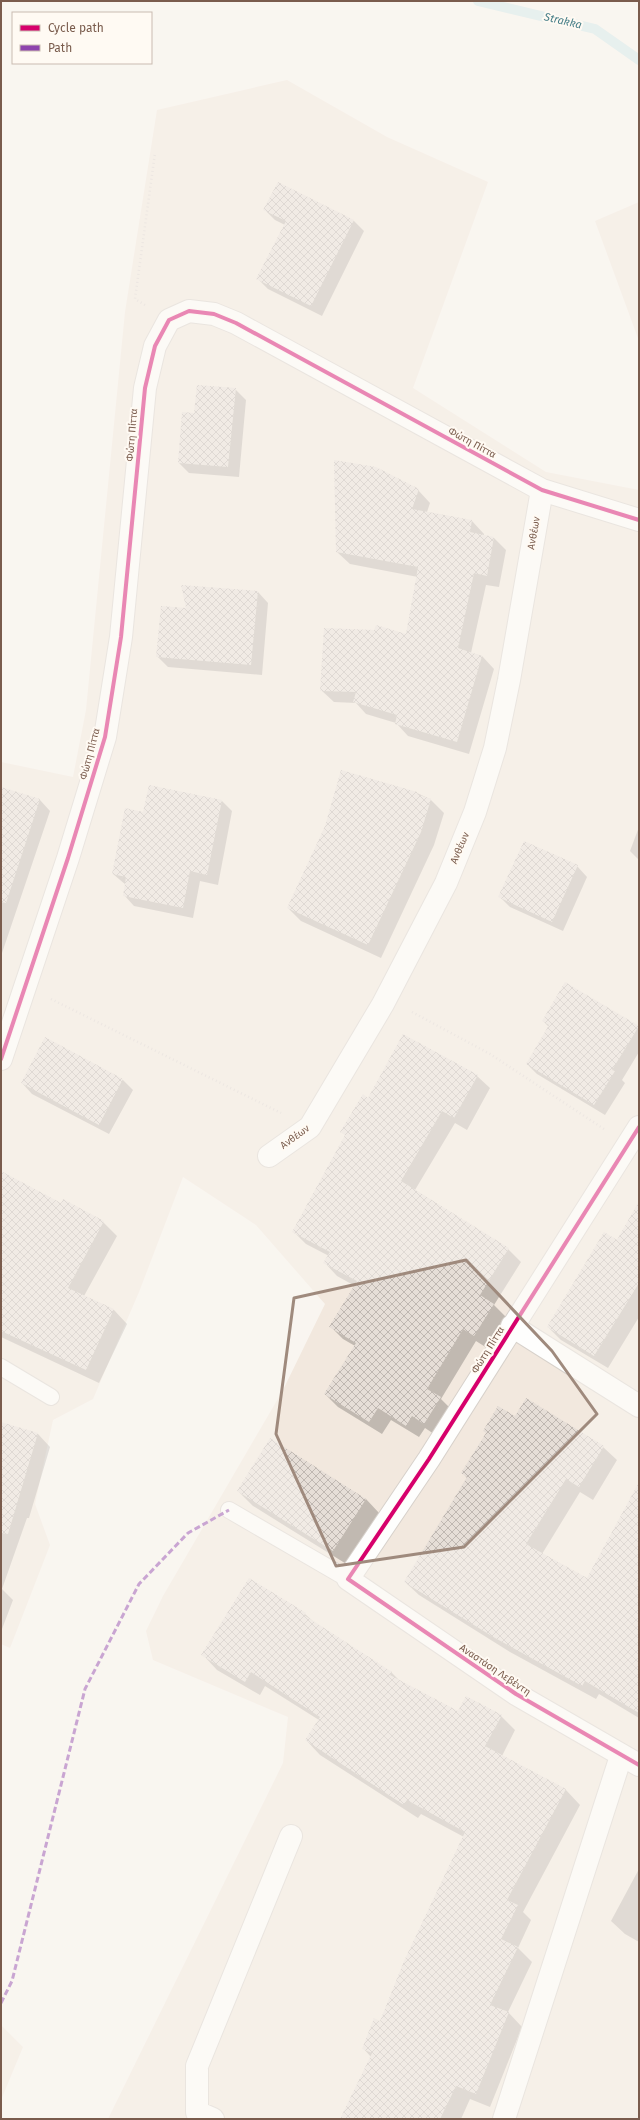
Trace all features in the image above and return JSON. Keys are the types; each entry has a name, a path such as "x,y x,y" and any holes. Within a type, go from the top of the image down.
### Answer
{"street":[{"name":"Φώτη Πίττα","path":"1,1059 68,858 105,737 121,637 145,388 155,346 169,320 189,311 214,314 236,323 542,490 639,520"},
{"name":"Ανθέων","path":"269,1156 310,1127 386,998 446,883 478,804 495,748 542,490"},
{"name":"Φώτη Πίττα","path":"348,1579 429,1459 633,1136"},
{"path":"512,1326 639,1406"},
{"name":"Αναστάση Λεβέντη","path":"348,1579 516,1694 630,1760"},
{"path":"504,2119 630,1760"},
{"path":"213,2119 197,2112 196,2066 290,1836"}],"lane":[{"path":"1,1367 51,1397"},
{"path":"229,1510 348,1579"}],"path":[{"path":"155,153 135,299 169,320"},
{"path":"25,987 310,1127"},
{"path":"386,998 490,1054 633,1136"}],"highlighted area":[{"path":"466,1260 552,1351 597,1414 464,1547 336,1566 276,1434 294,1298"}],"shaded area":[{"path":"287,80 387,137 488,182 413,388 546,472 639,490 639,2119 108,2119 283,1763 288,1717 153,1660 146,1631 163,1596 283,1390 325,1304 256,1225 183,1177 139,1292 93,1399 53,1420 35,1504 50,1545 10,1648 1,1644 1,762 73,777 86,710 125,312 157,110"},
{"path":"639,202 639,341 595,221"},
{"path":"1,2025 23,2047 1,2100"}],"building":[{"path":"278,182 354,220 311,306 256,279 286,221 263,210"},
{"path":"197,385 236,388 228,467 178,463 182,412 194,413"},
{"path":"334,460 376,467 419,489 412,509 472,520 470,532 494,537 487,576 474,573 458,648 482,656 457,742 395,724 397,715 353,702 356,692 320,691 324,628 374,630 376,625 406,634 418,567 336,552"},
{"path":"181,585 258,591 251,665 156,657 161,606 186,608"},
{"path":"341,770 417,792 417,794 431,799 421,832 368,945 287,908 325,826"},
{"path":"149,785 222,800 207,875 190,871 183,908 123,896 126,877 112,874 125,808 143,812"},
{"path":"1,787 40,799 6,903 1,902"},
{"path":"524,841 578,865 552,922 498,897"},
{"path":"565,982 639,1026 612,1070 615,1071 594,1105 526,1064 549,1025 542,1021"},
{"path":"403,1034 478,1075 454,1118 442,1111 401,1181 509,1248 480,1295 494,1304 474,1336 463,1329 427,1389 441,1397 424,1424 412,1416 406,1426 378,1408 369,1422 324,1394 356,1343 329,1327 357,1281 323,1263 330,1252 292,1232 345,1135 340,1132 363,1094 368,1098"},
{"path":"45,1037 123,1079 99,1125 21,1083"},
{"path":"1,1171 61,1203 63,1199 104,1221 68,1288 114,1309 86,1370 1,1331"},
{"path":"639,1201 639,1283 594,1356 547,1327 604,1232 617,1240"},
{"path":"526,1398 604,1446 579,1487 566,1479 526,1544 587,1578 639,1482 639,1713 585,1681 582,1686 495,1638 404,1582 467,1477 461,1473 486,1433 483,1431 498,1406 515,1416"},
{"path":"1,1422 38,1433 8,1534 1,1533"},
{"path":"270,1438 366,1499 333,1551 237,1491"},
{"path":"249,1578 306,1613 304,1615 392,1672 390,1675 458,1711 466,1696 502,1715 485,1746 566,1789 507,1900 518,1905 501,1939 518,1947 490,2005 509,2012 476,2094 456,2086 440,2119 340,2119 372,2053 362,2049 374,2018 380,2021 404,1961 465,1832 407,1800 404,1805 305,1740 320,1717 251,1672 245,1682 201,1655"}],"waterway":[{"name":"Strakka","path":"478,1 595,29 639,60"}],"marked path":[{"path":"1,2003 12,1981 85,1689 139,1584 188,1533 229,1510"}],"cycle path":[{"path":"1,1059 68,858 105,737 121,637 145,388 155,346 169,320 189,311 214,314 236,323 542,490 639,520"},
{"path":"639,1127 429,1459 348,1579 516,1694 639,1765"}]}
